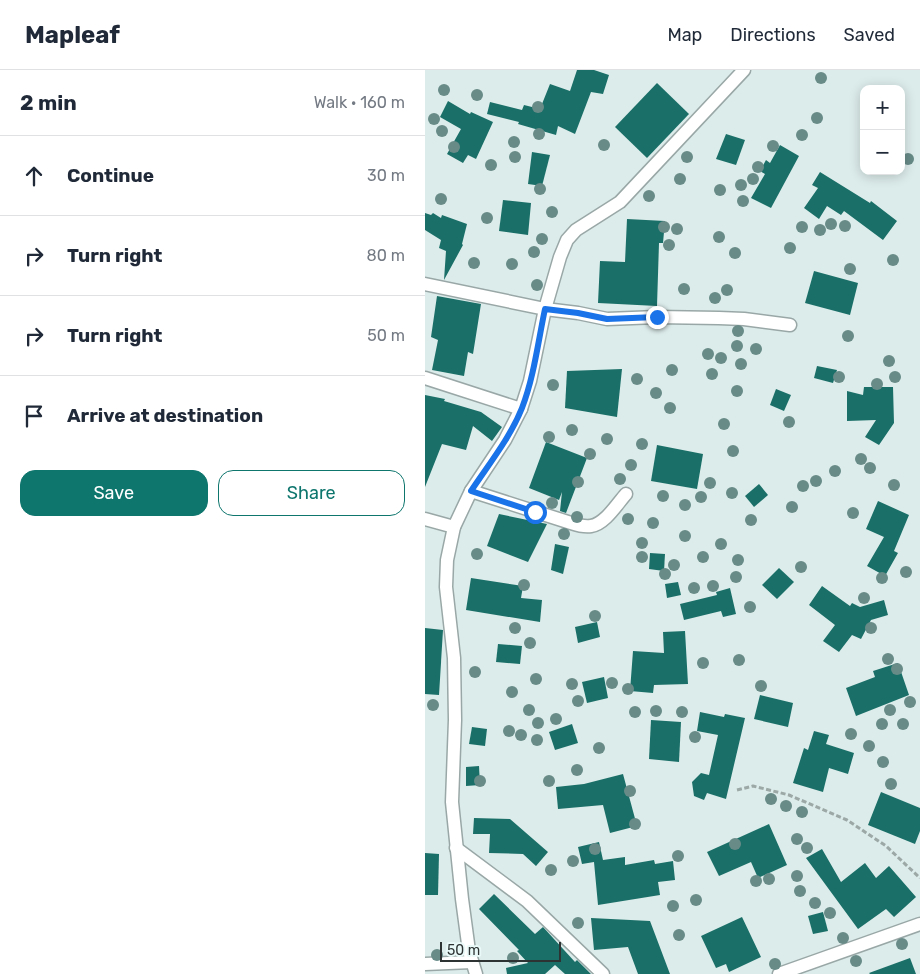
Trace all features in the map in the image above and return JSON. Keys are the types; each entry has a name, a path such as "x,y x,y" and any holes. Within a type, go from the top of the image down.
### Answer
{"street":[{"path":"425,964 474,968 465,925 452,802 455,658 446,587 447,560 454,527 471,491 505,440 521,409 530,381 545,309 559,257 567,240 576,230 620,202 744,70"},
{"path":"425,284 545,309 607,319 657,317 727,318 790,325"},
{"path":"425,378 521,409"},
{"path":"471,491 571,524 585,526 593,526 603,520 626,494"},
{"path":"425,520 454,527"},
{"path":"456,848 527,901 603,974"},
{"path":"779,974 920,924"}],"path":[{"path":"737,790 753,786 789,795 847,820 886,846 920,878"}],"building":[{"path":"577,70 594,70 609,75 603,94 591,92 575,134 558,126 556,135 518,124 519,122 487,114 490,102 522,110 524,105 540,109 550,84 570,91"},
{"path":"657,83 689,114 647,158 615,127"},
{"path":"448,101 470,114 471,112 493,122 476,159 468,155 463,163 447,154 461,129 440,117"},
{"path":"726,134 745,140 736,165 716,159"},
{"path":"780,145 799,156 771,208 751,198 765,174 760,171 766,160 770,163"},
{"path":"532,152 550,155 542,186 528,184"},
{"path":"820,172 870,203 871,201 897,221 883,240 844,211 841,215 827,206 819,219 804,208 818,188 812,185"},
{"path":"503,200 531,203 528,235 499,231"},
{"path":"425,213 431,215 433,213 441,218 442,215 467,224 463,245 444,280 446,251 439,248 441,240 425,230"},
{"path":"627,219 665,221 663,243 659,243 657,306 598,303 600,261 625,262"},
{"path":"814,271 858,283 850,315 805,303"},
{"path":"437,296 481,304 473,354 468,352 464,376 432,370 438,340 431,337"},
{"path":"817,366 837,370 833,383 814,378"},
{"path":"622,369 617,417 565,408 567,371"},
{"path":"864,387 893,387 894,423 879,445 865,437 876,420 847,421 847,391 863,395"},
{"path":"776,389 791,395 784,411 770,405"},
{"path":"425,395 445,399 444,401 481,412 502,427 492,441 473,426 466,450 442,444 425,487"},
{"path":"546,442 587,458 566,513 560,511 562,492 559,500 529,488"},
{"path":"657,445 703,454 697,489 651,481"},
{"path":"759,484 768,495 754,507 745,496"},
{"path":"878,501 909,515 894,551 898,553 885,576 867,566 884,537 866,529"},
{"path":"499,514 547,524 528,562 487,546"},
{"path":"555,544 569,547 563,574 551,570"},
{"path":"650,553 665,554 664,571 649,569"},
{"path":"779,568 794,582 777,599 762,585"},
{"path":"471,578 523,586 521,598 542,600 540,622 466,610"},
{"path":"678,582 681,595 667,598 665,584"},
{"path":"822,586 850,606 852,603 860,607 884,600 888,615 871,620 861,639 852,635 839,652 823,641 835,625 809,605"},
{"path":"730,588 736,614 723,617 721,611 684,620 680,604 717,595 716,592"},
{"path":"597,622 600,637 578,643 575,627"},
{"path":"425,628 443,630 439,695 425,694"},
{"path":"685,631 688,684 654,685 653,693 630,691 633,651 664,653 663,632"},
{"path":"498,644 522,646 520,664 496,662"},
{"path":"898,663 909,695 856,716 846,688 875,677 873,671"},
{"path":"604,677 608,698 587,703 582,682"},
{"path":"760,695 793,703 788,727 754,719"},
{"path":"700,712 724,717 725,714 745,718 726,799 707,793 704,800 694,796 692,782 701,773 709,775 718,735 697,731"},
{"path":"651,720 681,722 679,762 649,759"},
{"path":"572,724 578,743 555,750 549,732"},
{"path":"472,727 487,729 485,746 469,744"},
{"path":"814,731 829,735 826,744 854,753 848,774 829,768 823,792 793,783 804,748 808,750"},
{"path":"479,766 480,785 466,786 466,767"},
{"path":"623,774 637,826 610,833 603,805 558,809 556,787 584,784"},
{"path":"881,792 920,808 920,831 915,844 868,825"},
{"path":"474,818 510,819 548,852 536,866 523,854 489,853 490,834 473,834"},
{"path":"769,824 787,865 758,878 751,862 719,876 707,852"},
{"path":"599,842 603,860 625,857 625,865 654,860 655,864 673,861 675,880 658,882 660,895 598,905 594,862 582,864 578,847"},
{"path":"822,849 841,882 865,863 876,878 889,866 916,897 894,917 886,909 858,929 806,858"},
{"path":"425,853 439,854 438,895 425,895"},
{"path":"494,894 535,934 543,927 575,962 577,960 591,974 565,974 555,965 545,974 507,974 506,968 528,963 517,951 519,950 479,909"},
{"path":"823,912 828,931 813,934 808,916"},
{"path":"742,917 761,957 729,972 726,964 716,968 701,936"},
{"path":"591,918 650,921 670,974 638,974 628,947 594,950"},
{"path":"910,958 916,974 869,973"}],"route":[{"path":"535,512 471,491 505,440 521,409 530,381 545,309 607,319 657,317"}]}
